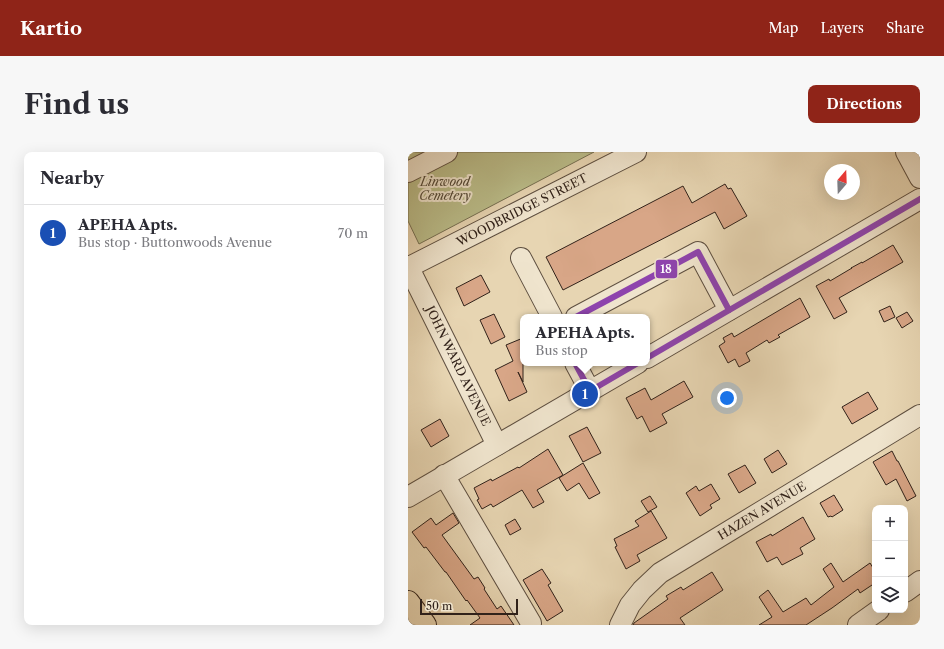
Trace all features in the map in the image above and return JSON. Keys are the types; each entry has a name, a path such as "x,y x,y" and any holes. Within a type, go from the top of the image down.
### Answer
{"main road":[{"path":"408,602 425,625"}],"street":[{"path":"408,171 447,152"},
{"name":"WOODBRIDGE STREET","path":"408,267 636,152"},
{"path":"906,152 920,178"},
{"path":"650,356 920,199"},
{"path":"582,314 698,252 729,310"},
{"path":"521,258 550,314"},
{"name":"JOHN WARD AVENUE","path":"408,267 497,445"},
{"path":"577,366 590,391"},
{"path":"408,496 633,366"},
{"name":"HAZEN AVENUE","path":"620,625 630,606 642,590 660,573 920,415"},
{"path":"444,476 531,623"},
{"path":"908,590 920,582"},
{"path":"858,625 875,613"}],"green space":[{"name":"Linwood Cemetery","path":"408,152 594,152 419,244 408,221"}],"building":[{"path":"725,184 728,189 731,188 747,216 724,229 715,212 563,290 546,257 683,186 692,203"},
{"path":"893,245 903,262 839,298 847,312 834,319 816,286 829,279 830,281"},
{"path":"481,275 490,292 464,306 456,288"},
{"path":"800,298 810,317 778,335 780,337 769,343 767,340 746,353 750,361 739,367 735,359 728,363 719,346 725,342 723,338 732,333 734,337"},
{"path":"890,306 895,317 884,322 879,311"},
{"path":"907,312 913,321 902,328 896,318"},
{"path":"494,314 505,337 491,344 480,320"},
{"path":"520,339 520,366 523,366 523,382 518,372 527,392 509,401 495,370 513,361 506,345"},
{"path":"684,381 693,397 662,414 667,423 650,432 642,416 637,419 626,398 645,388 651,400"},
{"path":"868,392 878,409 852,424 842,407"},
{"path":"440,419 449,436 431,447 421,430"},
{"path":"587,427 601,453 583,462 569,436"},
{"path":"548,449 563,475 537,490 544,502 533,508 522,490 493,507 491,504 482,509 477,500 479,499 474,488 491,479 492,481 518,467 519,468"},
{"path":"778,450 787,464 772,473 764,459"},
{"path":"892,451 916,496 907,501 896,479 886,485 873,462"},
{"path":"583,463 600,493 589,499 579,483 567,491 559,478"},
{"path":"745,465 756,483 739,493 728,474"},
{"path":"711,484 720,499 710,505 712,508 700,516 686,493 696,486 699,491"},
{"path":"834,495 843,510 832,517 828,517 820,503"},
{"path":"650,496 657,507 648,512 641,501"},
{"path":"651,511 667,538 637,555 640,561 626,569 615,547 617,546 614,539 639,526 635,521"},
{"path":"453,513 459,523 442,535 474,579 478,577 497,609 501,606 514,625 470,625 480,618 446,572 426,547 424,548 412,532 431,518 436,525"},
{"path":"803,517 815,539 800,548 803,554 782,565 777,557 767,562 756,542 771,534 772,536"},
{"path":"515,519 521,529 510,535 505,525"},
{"path":"831,563 843,582 870,563 872,566 872,585 860,593 858,589 806,625 759,625 772,617 759,597 768,590 783,612 806,598 811,605 834,587 823,569"},
{"path":"542,569 551,583 548,585 563,611 547,621 523,580"},
{"path":"712,572 723,590 680,618 685,625 633,625 668,599 666,596 681,587 683,590"}],"transit line":[{"name":"18","path":"650,356 920,199"},
{"name":"18","path":"582,314 698,252 729,310"},
{"name":"18","path":"577,366 590,391 633,366"}],"place":[{"name":"APEHA Apts.","path":"585,394"}]}
